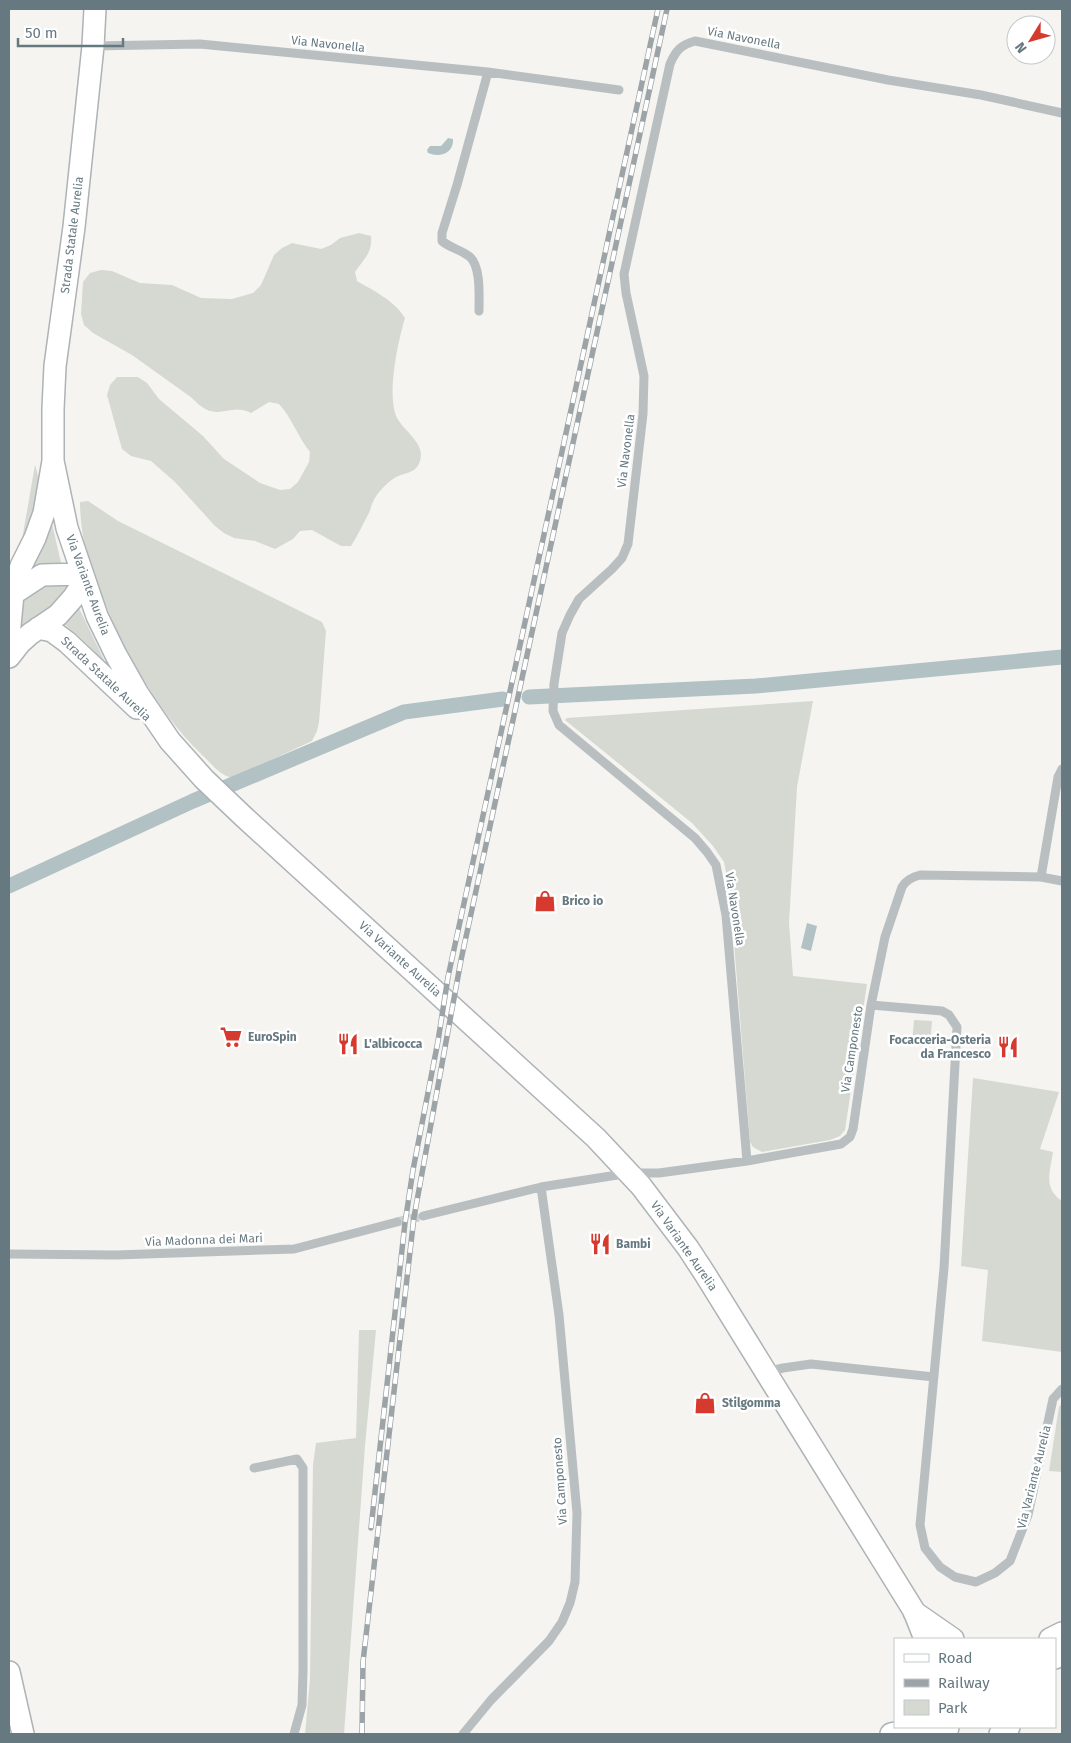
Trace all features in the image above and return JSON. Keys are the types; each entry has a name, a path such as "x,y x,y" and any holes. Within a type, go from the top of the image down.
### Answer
{"main road":[{"name":"Strada Statale Aurelia","path":"9,636 13,594 21,566 35,538 44,513 53,460 55,366 74,227 93,46 95,9"},
{"name":"Strada Statale Aurelia","path":"53,460 67,528"},
{"name":"Via Variante Aurelia","path":"67,528 97,616 138,694 169,739 204,779 564,1107 630,1173 688,1248 914,1612 925,1638"},
{"path":"9,658 20,643 58,614 73,598 83,578 42,575 13,594"},
{"name":"Strada Statale Aurelia","path":"38,628 52,631 67,642 169,739"},
{"name":"Via Variante Aurelia","path":"914,1612 952,1638"},
{"path":"9,1672 23,1734"},
{"path":"892,1734 908,1730 950,1730"}],"street":[{"name":"Via Navonella","path":"746,1161 726,915 716,865 708,852 695,838 559,725 553,711 554,684 562,633 570,615 579,600 622,558 628,544 643,414 644,376 626,293 624,274 670,64 676,50 686,43 695,41 888,80 981,95 1062,113"},
{"name":"Via Navonella","path":"93,46 200,44 488,72 619,90"},
{"path":"479,311 478,272 471,258 449,247 442,241 442,233 460,176 488,72"},
{"path":"1041,877 1058,777 1062,769"},
{"name":"Via Camponesto","path":"630,1173 659,1173 746,1161 841,1144 850,1137 853,1129 871,1005 885,937 905,882 914,876 920,875 1041,877 1062,881"},
{"name":"Via Variante Aurelia","path":"871,1005 942,1011 954,1020 957,1027 944,1268 920,1525 926,1548 940,1567 955,1577 976,1582 995,1573 1010,1561 1028,1515 1053,1399 1062,1389"},
{"path":"423,1216 541,1187 630,1173"},
{"name":"Via Camponesto","path":"463,1734 491,1700 549,1641 562,1622 575,1582 577,1513 559,1315 541,1187"},
{"name":"Via Madonna dei Mari","path":"9,1254 126,1255 294,1249 397,1222"},
{"path":"766,1372 811,1364 934,1376"},
{"path":"254,1468 297,1459 303,1468 302,1705 294,1734"}],"green space":[{"path":"359,233 371,236 371,247 355,272 357,281 390,301 405,318 394,367 394,406 399,422 420,448 421,455 418,466 384,486 374,499 369,513 351,546 341,546 312,530 300,531 293,539 275,549 255,541 234,538 215,526 175,482 151,461 131,456 122,449 107,395 110,385 117,377 138,377 147,383 159,399 203,436 224,459 260,483 280,490 290,489 298,482 309,462 310,452 288,415 279,404 269,402 251,413 243,410 216,412 209,410 132,355 93,333 84,325 81,314 83,282 90,273 101,270 112,271 140,283 172,285 201,298 232,299 253,293 261,285 274,255 282,248 292,243 321,249 331,245 340,238"},
{"path":"35,465 39,487 38,498 20,551"},
{"path":"88,501 118,521 322,622 326,631 319,722 312,741 232,778 216,769 185,737 153,695 139,672 104,601 88,560 82,530 80,502"},
{"path":"50,515 62,567 25,574"},
{"path":"66,582 71,586 69,595 16,629 21,603 32,588 41,584"},
{"path":"78,606 108,668 88,644 64,624"},
{"path":"813,701 797,787 789,923 793,976 867,984 845,1130 840,1136 830,1140 762,1152 753,1147 750,1142 730,893 724,862 713,846 692,823 565,720 567,718"},
{"path":"914,1020 932,1021 930,1045 912,1043"},
{"path":"973,1078 1059,1092 1040,1149 1053,1152 1049,1179 1050,1185 1052,1191 1062,1201 1062,1352 982,1341 988,1270 961,1266"},
{"path":"359,1330 376,1330 365,1446 344,1734 305,1734 310,1679 313,1465 316,1443 356,1438"},
{"path":"1062,1403 1062,1472 1049,1471 1059,1407"}],"shaded area":[{"path":"448,138 453,139 453,144 449,151 437,155 428,153 427,150 430,146 441,146"},
{"path":"807,923 817,926 811,951 801,948"}],"waterway":[{"path":"529,697 756,686 1062,657"},
{"path":"9,886 193,801 404,712 503,699"}],"tunnel":[{"path":"397,1222 423,1216"}],"railway":[{"path":"371,1528 405,1223 448,977 658,9"},
{"path":"362,1734 363,1662 414,1217 461,960 667,9"}],"place":[{"name":"Brico io","path":"545,901"},
{"name":"EuroSpin","path":"231,1037"},
{"name":"L'albicocca","path":"348,1044"},
{"name":"Focacceria-Osteria da Francesco","path":"1008,1047"},
{"name":"Bambi","path":"600,1244"},
{"name":"Stilgomma","path":"705,1403"}]}
